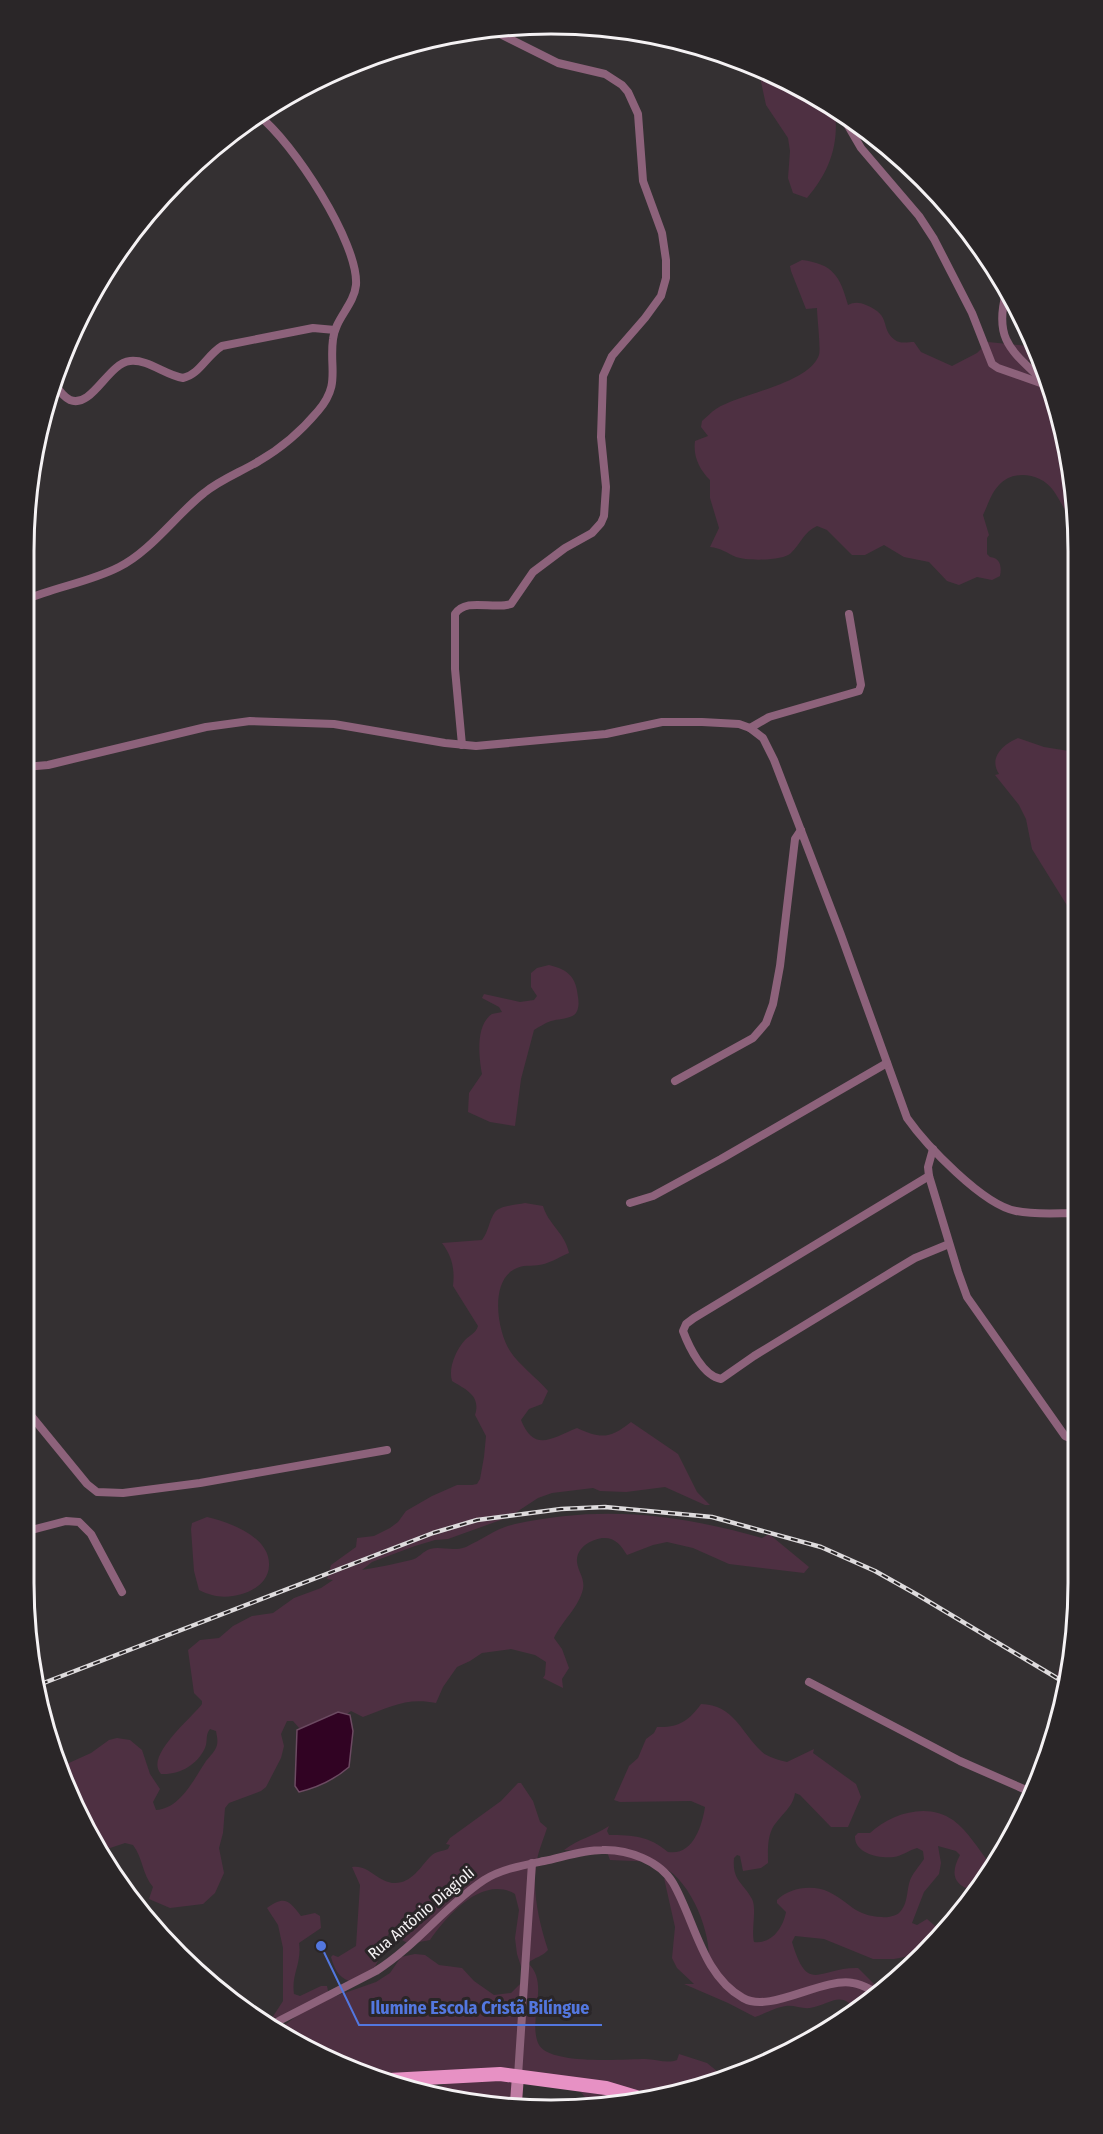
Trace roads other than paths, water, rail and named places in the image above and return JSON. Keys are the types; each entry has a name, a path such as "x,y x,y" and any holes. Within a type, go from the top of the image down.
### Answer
{"main road":[{"path":"408,2079 500,2074 606,2088 626,2094"}],"street":[{"path":"462,745 455,669 455,614 459,608 468,605 511,604 533,572 565,548 592,533 601,523 604,516 606,487 601,437 603,376 612,356 645,318 660,296 666,278 662,233 643,181 638,114 628,92 622,85 605,74 558,63 506,37"},
{"path":"34,597 124,564 139,554 206,491 273,453 318,411 329,394 334,373 335,330 356,289 354,265 337,223 308,174 278,134 265,122"},
{"path":"851,130 861,148 919,216 934,239 972,313 992,364 1040,383"},
{"path":"1005,304 1002,323 1006,342 1037,376"},
{"path":"60,391 69,400 75,401 91,393 114,368 130,361 143,363 183,378 195,373 212,351 222,346 313,328 335,330"},
{"path":"750,728 769,717 859,691 861,685 849,614"},
{"path":"34,766 48,765 206,727 249,721 334,724 462,745 574,738 662,722 739,724 750,728 758,732 767,745 801,830 907,1118 933,1149 979,1193 1005,1208 1030,1212 1068,1213"},
{"path":"675,1081 753,1038 770,1014 780,966 795,839 801,830"},
{"path":"630,1203 653,1196 722,1159 887,1063"},
{"path":"933,1149 928,1167 929,1176 967,1297 1068,1437"},
{"path":"929,1176 694,1318 686,1324 684,1331 703,1367 713,1377 721,1379 736,1371 754,1356 915,1258 950,1244"},
{"path":"34,1419 87,1484 97,1492 103,1493 123,1493 200,1483 387,1450"},
{"path":"34,1529 66,1521 79,1522 91,1534 122,1592"},
{"path":"809,1682 960,1761 1025,1789"},
{"name":"Rua Antônio Diagioli","path":"279,2021 393,1961 422,1936 462,1895 486,1878 532,1863 603,1850 637,1856 662,1869 680,1895 710,1964 720,1979 746,2000 756,2002 772,2000 830,1984 854,1983 870,1990"},
{"path":"516,2098 532,1863"}],"railway":[{"path":"44,1683 433,1533 477,1520 561,1509 605,1507 712,1517 821,1547 875,1571 1060,1680"}],"place":[{"name":"Ilumine Escola Cristã Bilíngue","path":"321,1946"}]}
